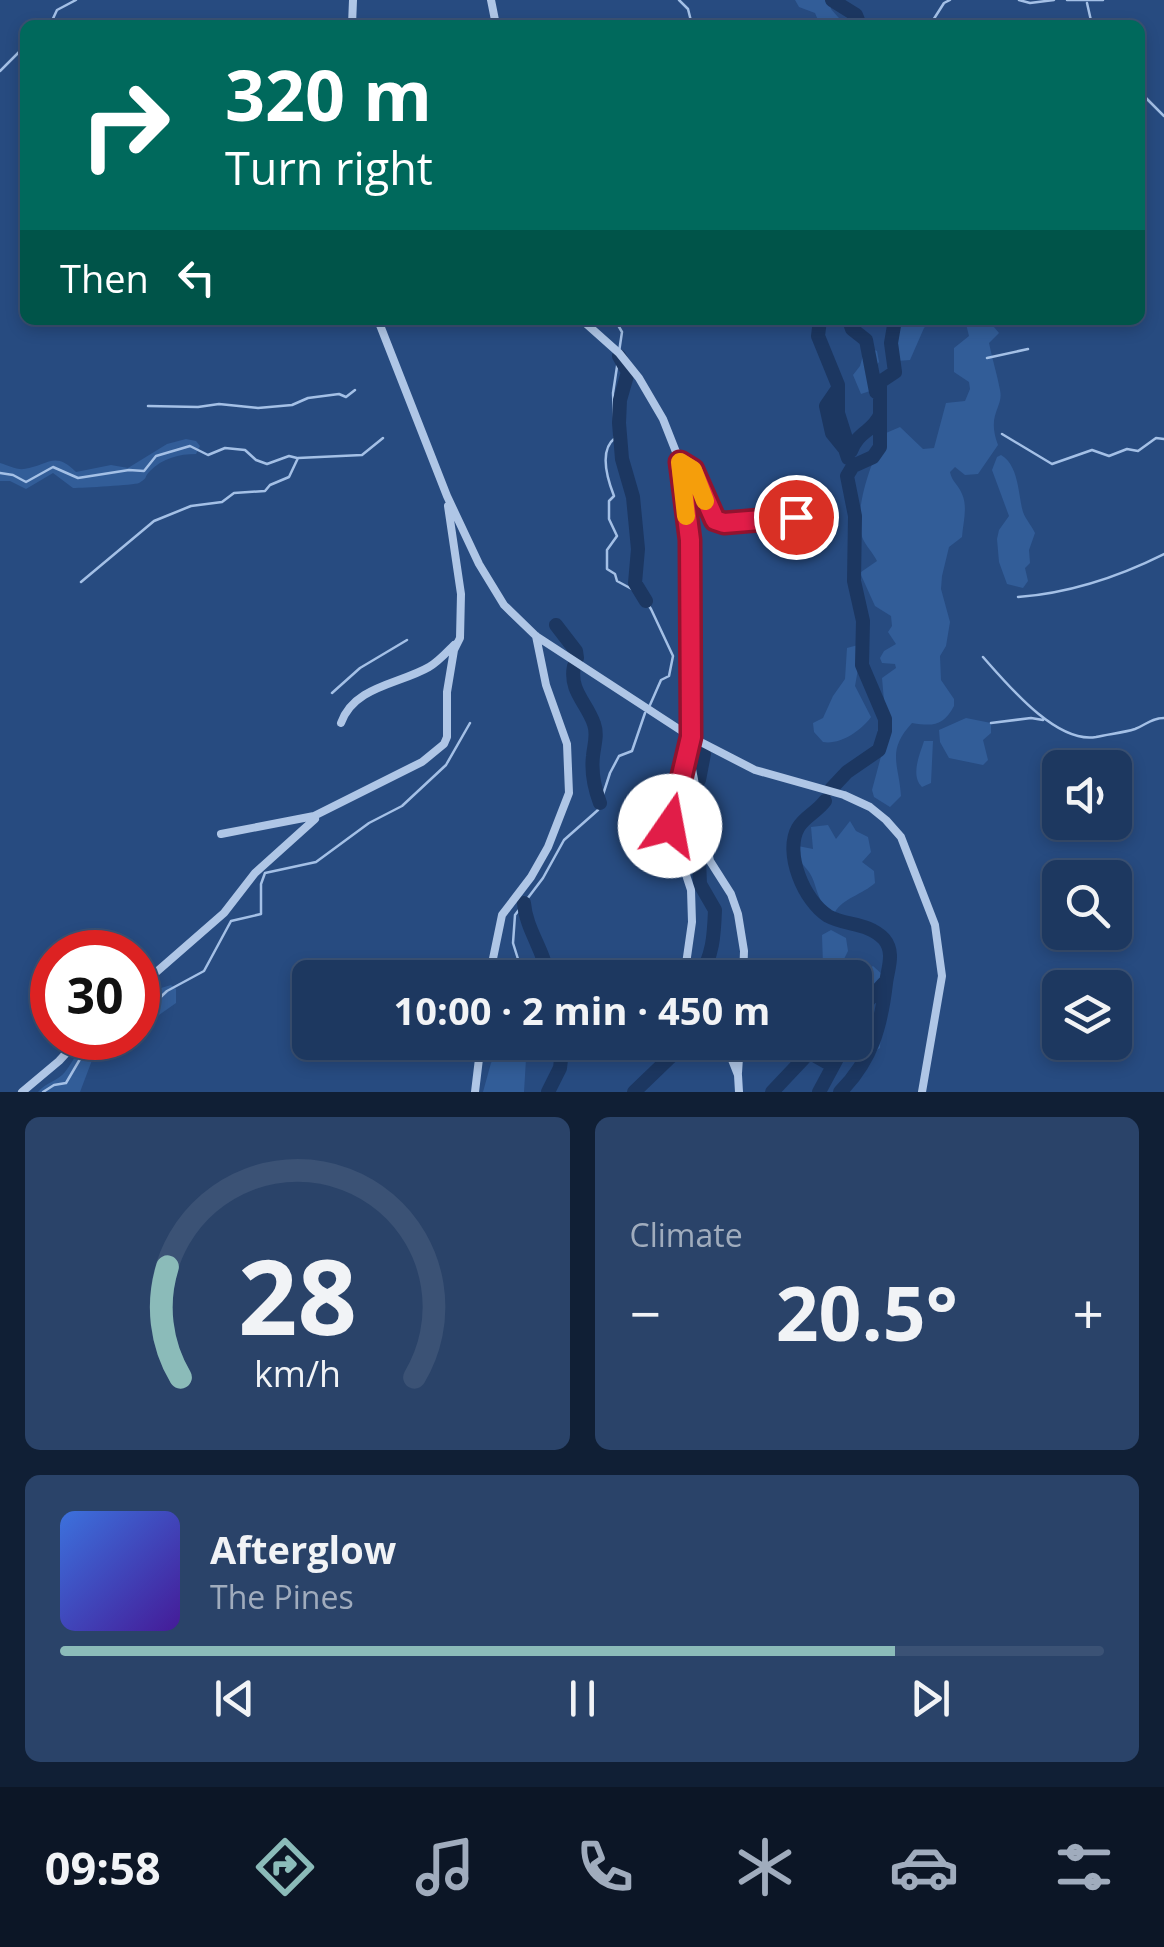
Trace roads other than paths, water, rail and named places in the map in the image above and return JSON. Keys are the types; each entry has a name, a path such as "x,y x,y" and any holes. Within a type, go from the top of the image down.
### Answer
{"street":[{"path":"380,325 447,496 479,564 504,605 536,636 691,737 755,770 844,795 870,807 901,837 935,926 942,958 922,1092"},
{"path":"588,325 619,353 639,378 663,419 680,462 690,540 691,737 670,826 692,890 687,960"},
{"path":"680,462 693,470 715,520 724,523 796,517 834,525"},
{"path":"220,834 289,823 322,812 422,762 444,744 446,692 460,638 461,594 447,496"},
{"path":"493,960 502,915 532,877 568,793 567,744 546,685 536,636"},
{"path":"341,722 345,711 363,696 431,667 460,638"},
{"path":"688,749 710,861 731,894 738,914 744,960"},
{"path":"160,969 224,913 264,864 322,812"},
{"path":"22,1092 60,1060"},
{"path":"475,1092 479,1060"},
{"path":"732,1060 738,1074"},
{"path":"739,1060 739,1092"}],"waterway":[{"path":"52,20 57,10 76,0"},
{"path":"679,0 688,9 691,20"},
{"path":"832,0 858,20"},
{"path":"933,20 950,0"},
{"path":"1019,0 1054,0"},
{"path":"1067,0 1103,0"},
{"path":"1087,3 1091,20"},
{"path":"0,71 20,51"},
{"path":"1145,96 1164,116"},
{"path":"618,325 622,332 619,352"},
{"path":"819,325 818,336 838,385 838,413 850,451"},
{"path":"851,325 866,340 876,392"},
{"path":"831,789 847,772 879,750 885,731 885,719 862,665 863,621 854,581 855,516 847,476 853,466 873,457 880,447 880,382 895,372 891,343 894,325"},
{"path":"987,358 1028,349"},
{"path":"619,356 628,372 620,400 619,423 622,459 633,497 638,549 635,583 646,601"},
{"path":"618,360 613,393 615,438 606,457 614,496 609,501 609,519 617,536 607,550 607,569 617,581 641,594 673,656 669,676 661,680 650,705"},
{"path":"148,406 219,404 258,408 339,394 346,397 355,390"},
{"path":"837,390 826,406 832,433 848,458"},
{"path":"851,451 880,415"},
{"path":"1002,434 1052,464 1092,450 1109,456 1127,449 1138,451 1156,438 1164,439"},
{"path":"81,582 154,521 191,506 222,502 234,493 265,491 289,477 298,458 362,455 383,438"},
{"path":"0,473 26,482 53,467 78,478 144,471 156,456 190,446 208,455 225,448 245,450 267,464 289,456 297,458"},
{"path":"1018,597 1093,583 1164,554"},
{"path":"556,625 577,658"},
{"path":"332,693 360,668 407,640"},
{"path":"983,657 1034,710 1081,737 1126,732 1164,718"},
{"path":"574,666 576,690 595,728 592,762 600,803"},
{"path":"519,960 513,943 515,915 543,878 564,840 598,810 610,773 619,756 632,751 645,713"},
{"path":"991,723 1043,720"},
{"path":"160,998 204,971 231,921 261,914 265,873 316,862 369,823 402,806 446,765 470,723"},
{"path":"699,780 704,754"},
{"path":"695,787 680,811 687,843 699,860 700,884 715,910 707,960"},
{"path":"825,801 801,824 794,838 795,863 804,888 828,916 878,934 890,955 873,1042 860,1068 840,1092"},
{"path":"524,903 543,960"},
{"path":"872,996 886,981"},
{"path":"43,1092 66,1083 79,1060"},
{"path":"548,1092 561,1060"},
{"path":"634,1092 667,1060"},
{"path":"772,1092 802,1060"},
{"path":"822,1060 832,1060"},
{"path":"819,1092 836,1060"}]}
